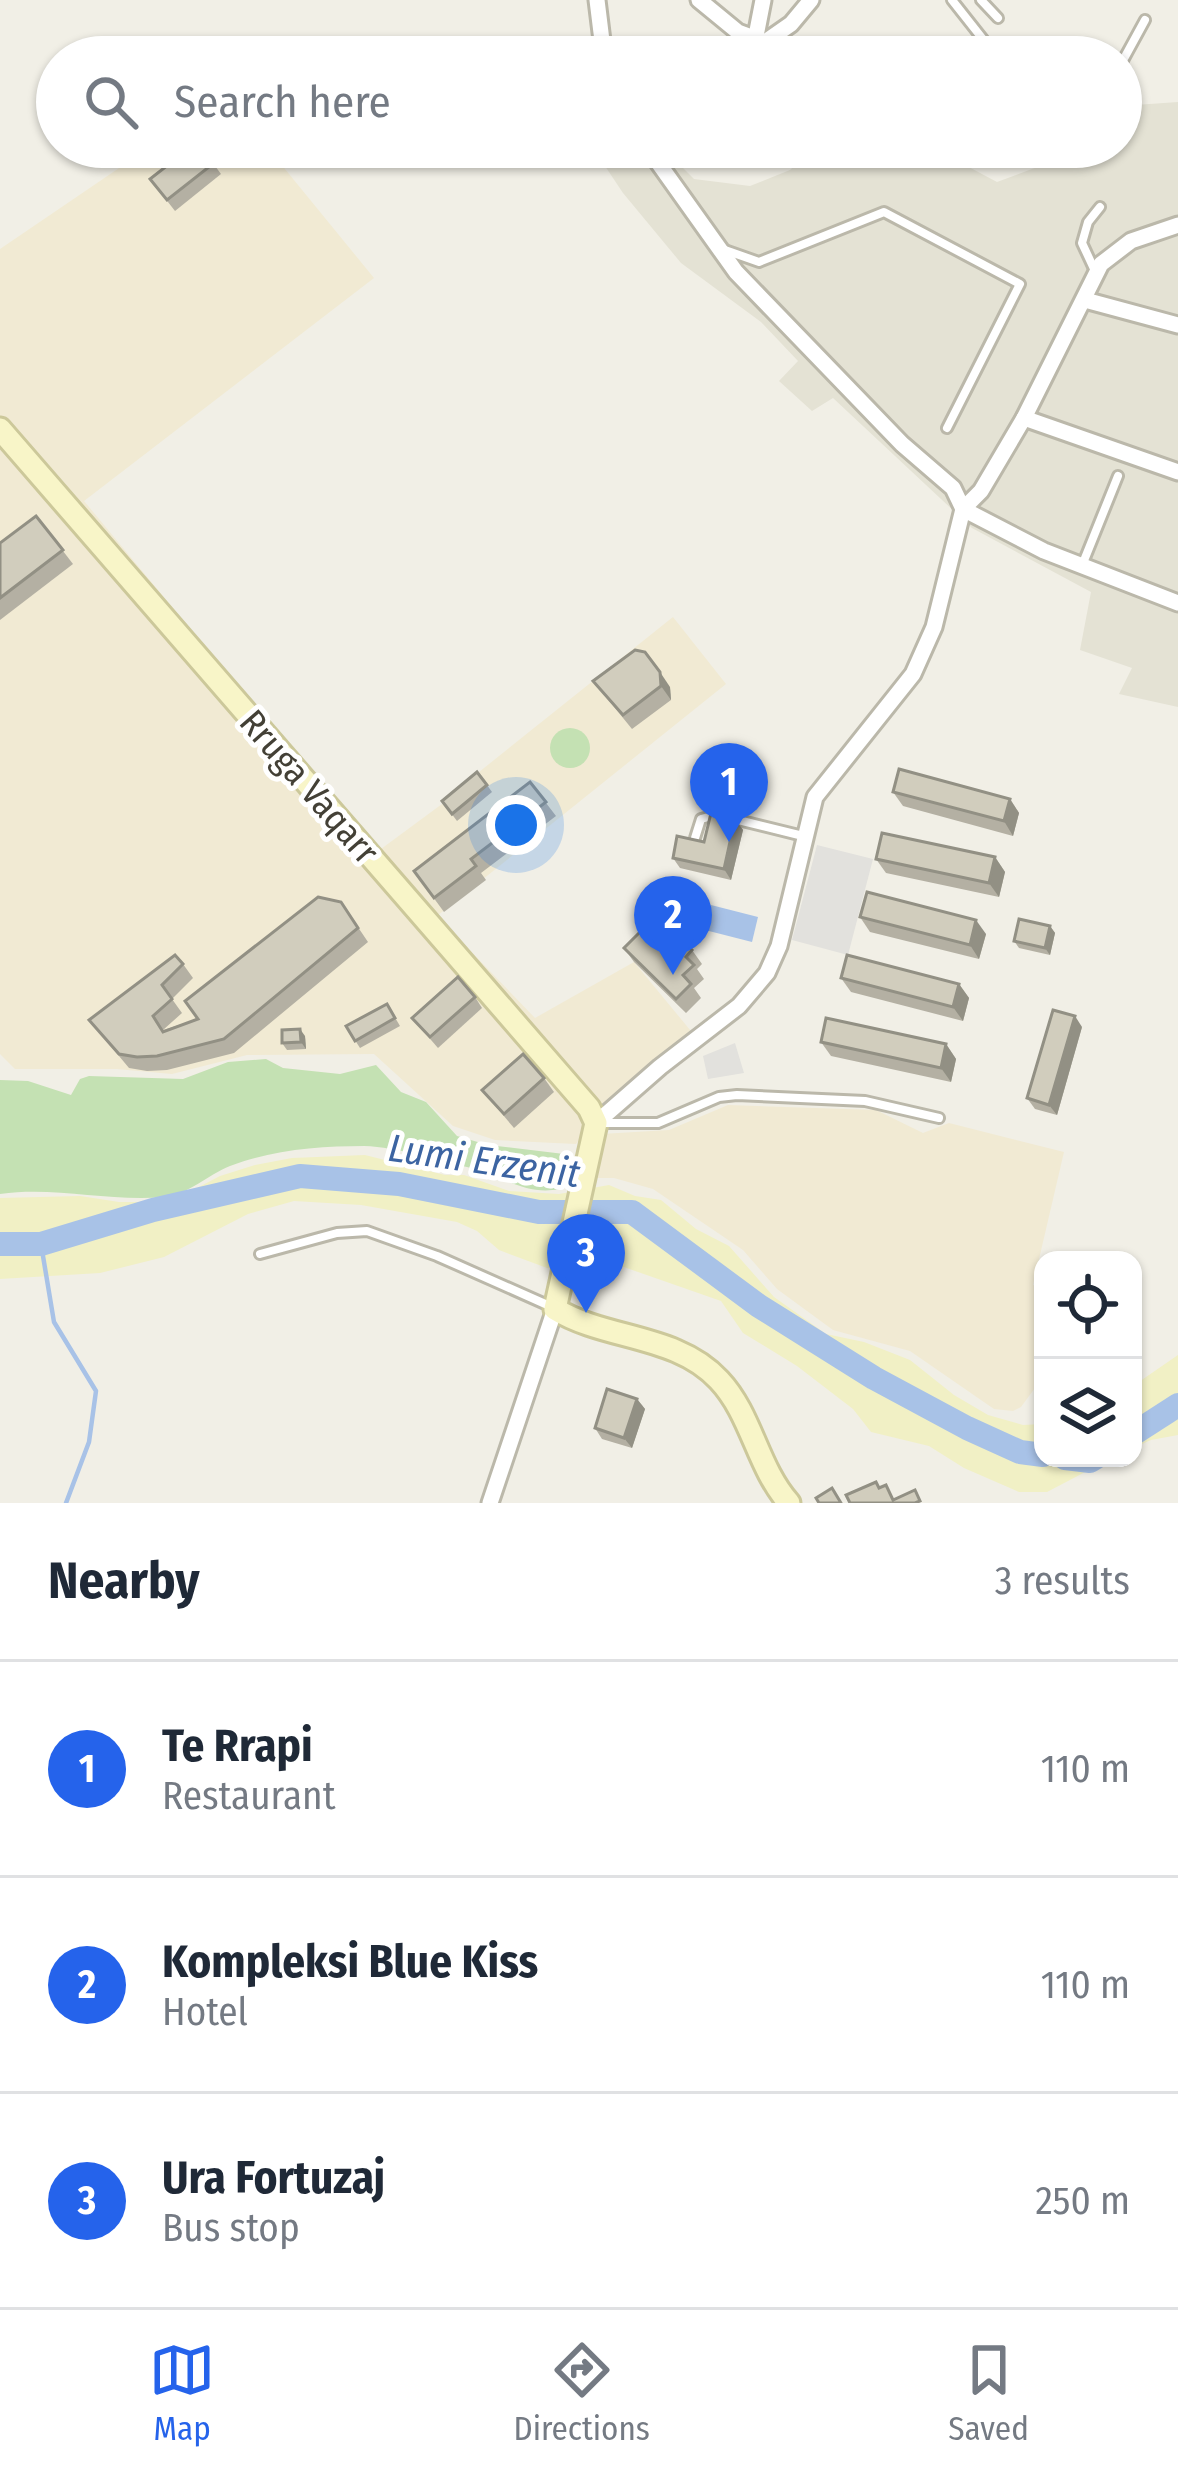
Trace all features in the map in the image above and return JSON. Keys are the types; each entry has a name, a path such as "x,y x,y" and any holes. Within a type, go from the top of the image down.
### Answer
{"main road":[{"name":"Rruga Vaqarr","path":"0,429 574,1089 596,1123"},
{"path":"596,1123 555,1303 668,1348 718,1378 789,1503"}],"street":[{"path":"597,0 601,36"},
{"path":"700,0 747,36"},
{"path":"756,36 763,0"},
{"path":"778,36 811,0"},
{"path":"661,168 717,248 902,444 953,488 963,509 1043,551 1178,603"},
{"path":"596,1123 757,988 779,946 814,797 896,698 924,652 963,509 981,491 1024,418 1096,273 1131,241 1178,225"},
{"path":"1084,300 1178,326"},
{"path":"1024,418 1178,472"},
{"path":"490,1503 555,1303"}],"lane":[{"path":"952,0 980,36"},
{"path":"981,0 998,18"},
{"path":"1136,36 1144,20"},
{"path":"1096,273 1082,243 1088,222 1100,207"},
{"path":"717,248 759,262 884,212 1020,284 947,428"},
{"path":"1082,566 1118,476"},
{"path":"694,838 701,819 712,814 805,837"},
{"path":"596,1123 658,1124 719,1097 737,1095 865,1101 939,1118"},
{"path":"260,1253 337,1233 367,1231 555,1303"}],"shaded area":[{"path":"1178,102 1178,707 1119,694 1132,668 1080,650 1091,592 972,528 833,398 812,411 779,381 798,361 761,322 681,263 606,168 683,168 694,179 750,186 792,168 971,168 997,182 1034,168 1142,168 1142,105"},
{"path":"119,168 284,168 374,278 84,501 430,910 381,849 442,804 447,808 482,780 479,772 673,617 726,684 437,916 535,1018 634,962 695,1036 605,1105 576,1144 495,1140 453,1126 374,1054 247,1055 172,1074 15,1069 0,1054 0,249"},
{"path":"570,728 584,734 590,748 584,762 570,768 556,762 550,748 556,734"},
{"path":"817,845 873,859 848,955 792,940"},
{"path":"735,1043 744,1073 708,1079 703,1056"},
{"path":"266,1059 283,1068 340,1074 376,1065 401,1092 426,1102 457,1136 488,1145 564,1154 559,1189 525,1188 471,1168 364,1146 262,1156 164,1197 0,1194 0,1080 28,1081 71,1095 80,1079 89,1076 183,1079 228,1062"},
{"path":"728,1105 876,1110 923,1133 949,1123 1064,1152 1041,1251 1034,1251 1034,1389 1021,1407 994,1409 910,1351 833,1330 777,1289 743,1250 653,1189 596,1178 601,1134 669,1130"}],"sand":[{"path":"365,1155 445,1175 464,1175 509,1191 559,1194 609,1185 661,1200 696,1229 729,1246 774,1297 826,1334 910,1360 988,1415 1034,1424 1034,1467 1095,1467 1047,1492 1019,1492 964,1468 929,1446 871,1432 853,1409 743,1333 721,1301 618,1265 598,1262 547,1268 499,1250 477,1231 457,1222 361,1205 294,1201 248,1214 164,1257 100,1273 0,1279 0,1198 80,1196 170,1202 220,1176 292,1158"},
{"path":"1178,1355 1178,1435 1142,1444 1142,1380"}],"water":[{"path":"711,905 758,917 752,942 705,930"}],"building":[{"path":"164,168 208,168 167,200 150,179"},
{"path":"36,516 63,550 0,598 0,543"},
{"path":"635,650 645,652 660,672 661,686 623,715 593,681"},
{"path":"899,769 1010,799 1004,821 893,792"},
{"path":"477,772 487,785 452,814 442,801"},
{"path":"530,782 546,802 471,859 476,866 434,898 414,871"},
{"path":"711,813 735,819 724,869 673,858 677,836 704,842"},
{"path":"882,833 995,857 989,883 876,859"},
{"path":"867,892 976,920 970,945 860,917"},
{"path":"318,897 341,902 358,928 224,1039 137,1057 119,1054 89,1020 175,955 183,964 162,985 172,999 153,1016 163,1032 198,1019 185,1001"},
{"path":"657,915 692,950 686,957 694,965 683,975 691,984 676,999 624,948"},
{"path":"1019,919 1050,926 1045,948 1014,941"},
{"path":"847,955 959,984 953,1007 841,978"},
{"path":"458,977 475,997 430,1037 412,1018"},
{"path":"387,1004 395,1018 355,1041 346,1026"},
{"path":"1053,1010 1075,1016 1049,1105 1027,1098"},
{"path":"826,1018 946,1044 941,1068 821,1042"},
{"path":"300,1029 301,1042 282,1043 282,1030"},
{"path":"523,1054 544,1078 504,1114 482,1090"},
{"path":"607,1389 637,1399 624,1438 595,1428"},
{"path":"876,1482 879,1488 886,1485 893,1500 915,1490 920,1501 850,1503 846,1495"},
{"path":"832,1488 841,1503 819,1503 816,1498"}],"waterway":[{"name":"Lumi Erzenit","path":"0,1244 41,1244 153,1210 300,1176 399,1184 539,1212 632,1212 759,1306 874,1378 967,1428 1034,1454"},
{"path":"41,1244 54,1322 96,1391 89,1442 66,1503"},
{"name":"Lumi Erzenit","path":"1142,1428 1178,1405"}],"place":[{"name":"Te Rrapi","path":"729,842"},
{"name":"Kompleksi Blue Kiss","path":"673,975"},
{"name":"Ura Fortuzaj","path":"586,1313"}]}
